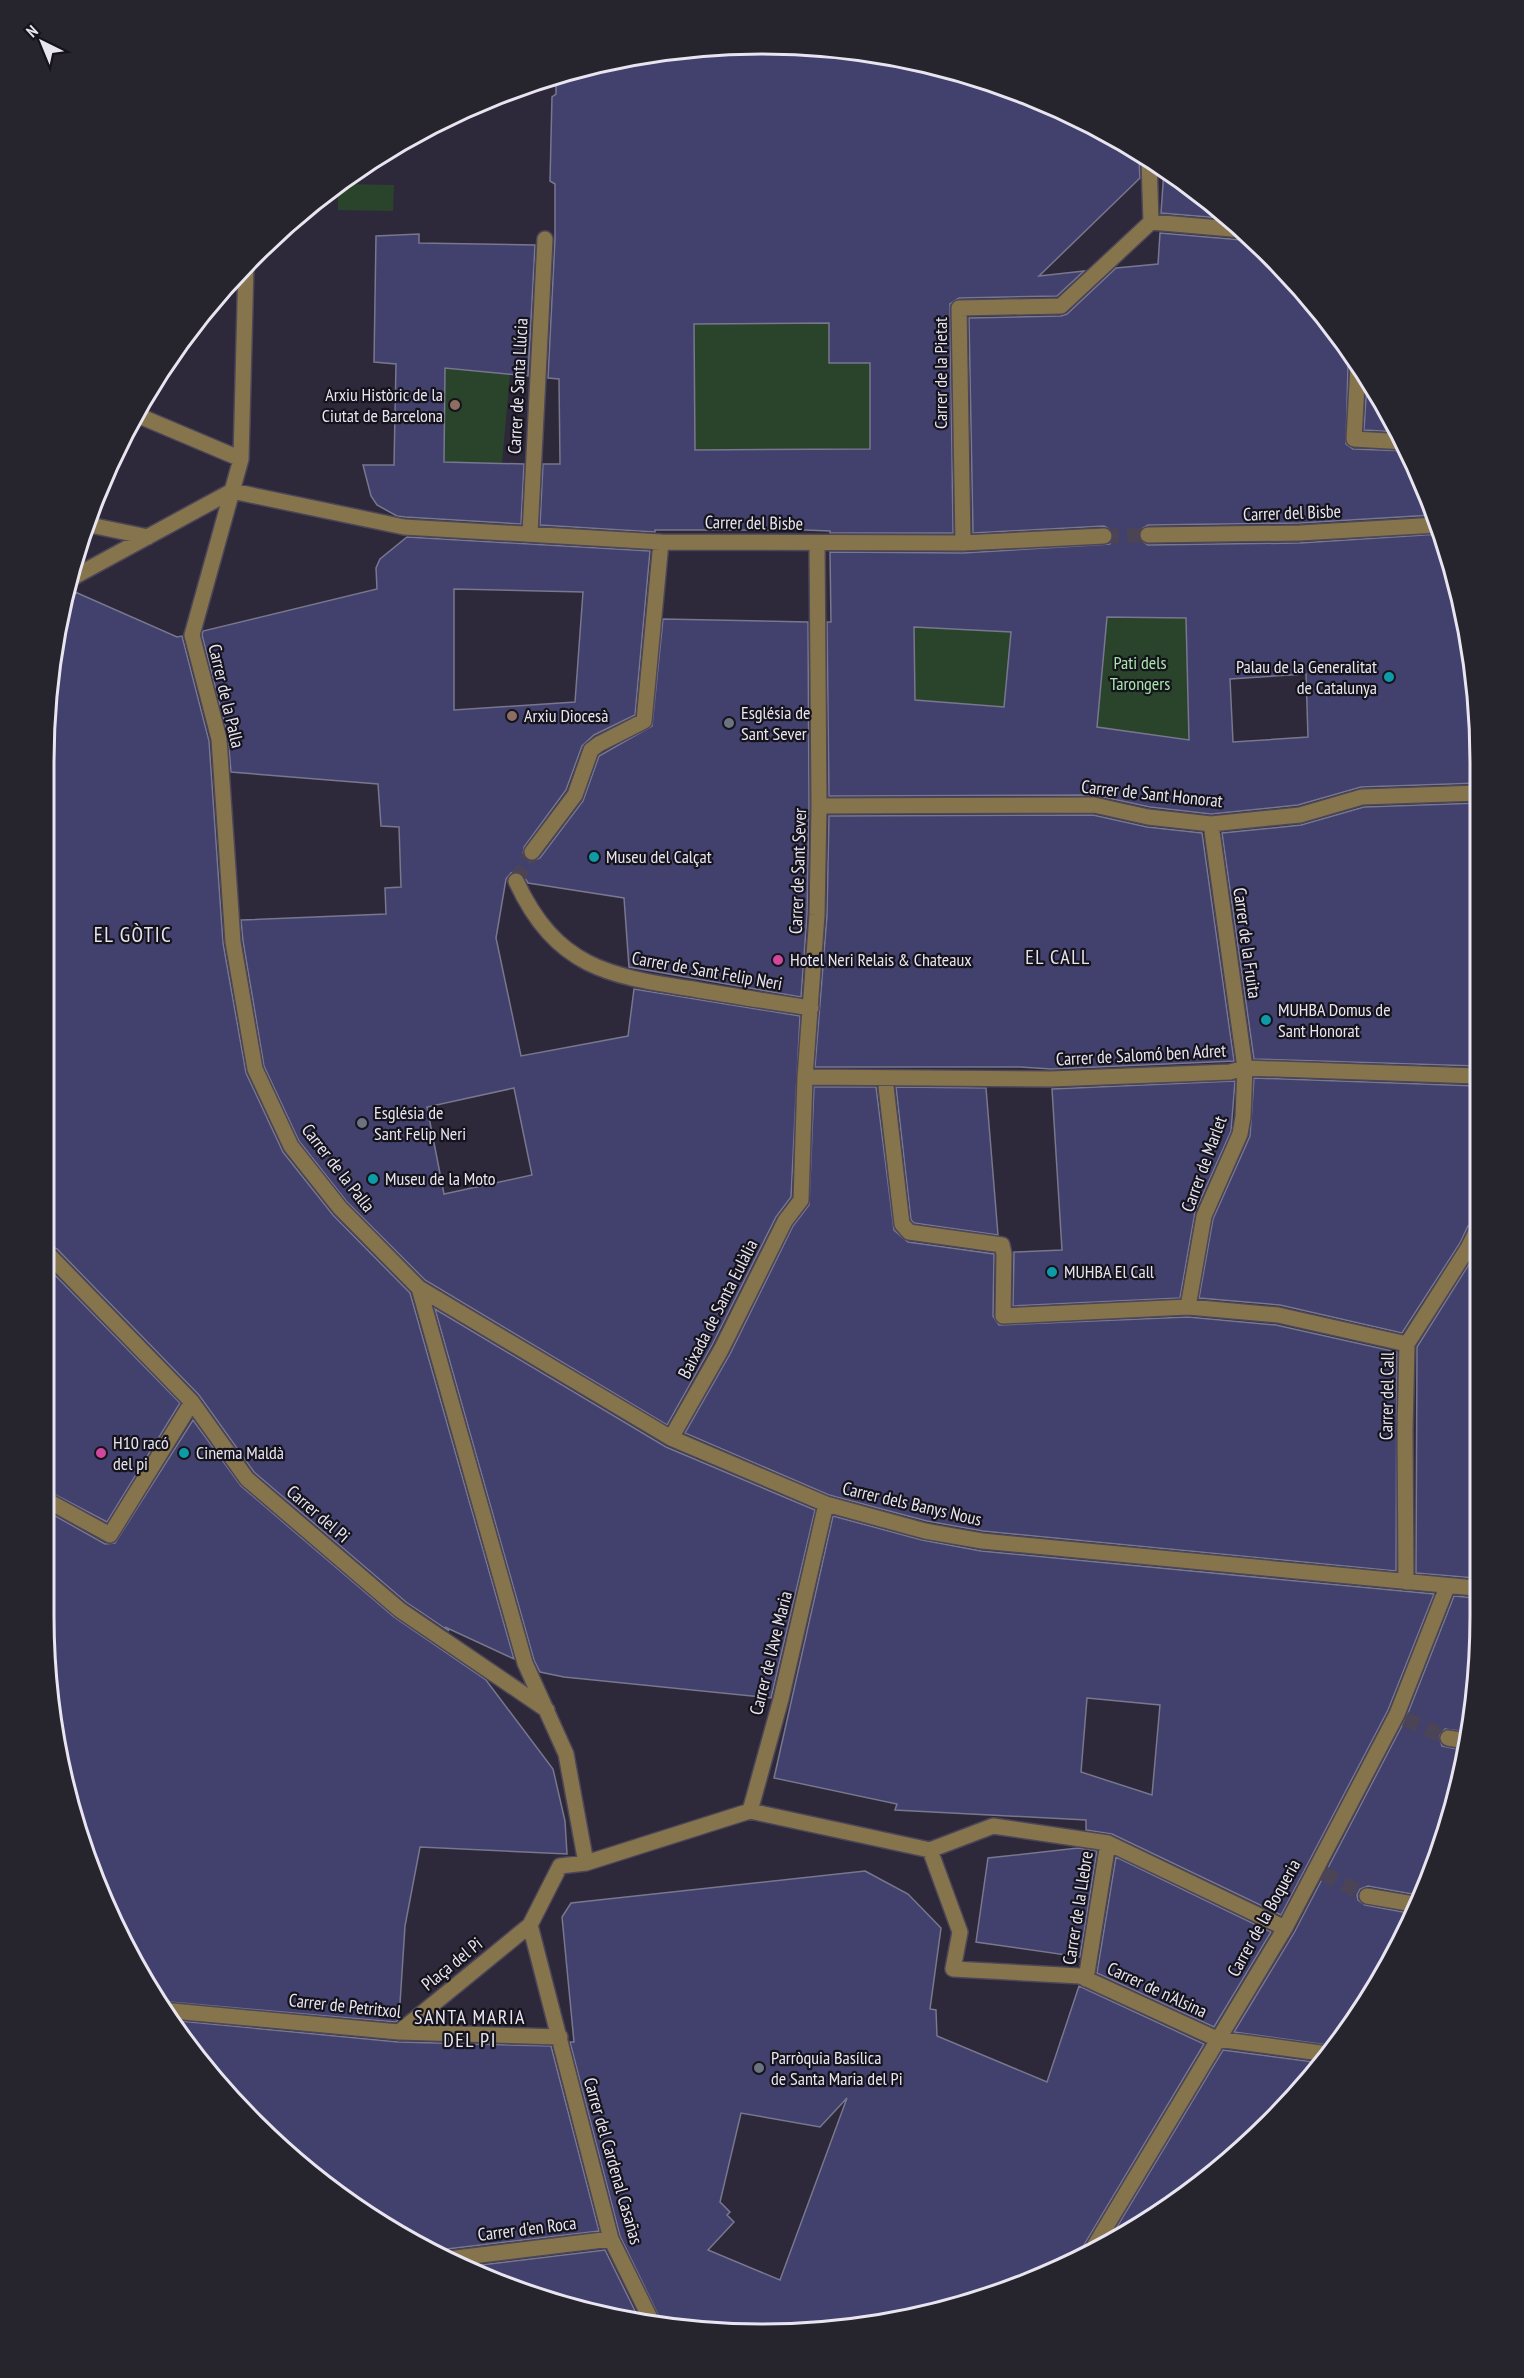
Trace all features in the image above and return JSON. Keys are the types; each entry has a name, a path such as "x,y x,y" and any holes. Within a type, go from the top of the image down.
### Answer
{"street":[{"path":"1149,169 1151,222 1227,229"},
{"name":"Carrer de la Pietat","path":"963,543 959,308 1060,306 1151,222"},
{"name":"Carrer de Santa Llúcia","path":"530,534 545,239"},
{"path":"80,574 232,491 241,459 246,278"},
{"path":"1357,379 1354,439 1393,441"},
{"path":"144,418 241,459"},
{"name":"Carrer del Bisbe","path":"232,491 404,527 661,542 963,543 1104,536"},
{"name":"Carrer de la Palla","path":"232,491 192,635 219,740 233,942 255,1069 291,1146 340,1208 419,1288 525,1663 566,1754 586,1863"},
{"name":"Carrer del Bisbe","path":"1148,536 1300,533 1429,525"},
{"path":"95,526 148,537"},
{"path":"531,852 574,795 591,750 644,721 661,542"},
{"name":"Carrer de Sant Sever","path":"801,1200 805,1077 817,915 819,806 817,543"},
{"name":"Carrer de Sant Honorat","path":"819,806 1094,806 1148,817 1211,824 1300,814 1362,797 1470,794"},
{"name":"Carrer de la Fruita","path":"1211,824 1245,1068"},
{"name":"Carrer de Sant Felip Neri","path":"516,881 537,919 566,949 596,968 632,980 811,1008"},
{"name":"Carrer de Salomó ben Adret","path":"805,1077 1052,1079 1230,1072 1245,1068 1470,1076"},
{"name":"Carrer de Marlet","path":"1188,1307 1204,1216 1240,1134 1245,1068"},
{"path":"885,1078 902,1224 909,1232 1002,1245 1004,1254 1003,1316 1188,1307 1278,1315 1407,1344"},
{"name":"Baixada de Santa Eulàlia","path":"671,1437 721,1350 785,1221 801,1200"},
{"name":"Carrer del Call","path":"1406,1582 1407,1344 1470,1244"},
{"name":"Carrer del Pi","path":"54,1260 192,1402 247,1479 400,1610 547,1710"},
{"name":"Carrer dels Banys Nous","path":"419,1288 671,1437 826,1504 925,1531 982,1541 1470,1588"},
{"path":"54,1504 110,1535 192,1402"},
{"name":"Carrer de l'Ave Maria","path":"750,1811 781,1699 826,1504"},
{"name":"Carrer de la Boqueria","path":"1099,2238 1319,1871 1401,1717 1448,1587"},
{"path":"1448,1738 1458,1740"},
{"path":"586,1863 750,1811 930,1850 993,1826 1108,1843 1285,1928"},
{"name":"Carrer de la Llebre","path":"1083,1977 1108,1843"},
{"path":"930,1850 960,1932 953,1969 1083,1977"},
{"name":"Plaça del Pi","path":"399,2032 530,1925 560,1866 586,1863"},
{"path":"1367,1896 1409,1903"},
{"path":"530,1925 560,2037"},
{"name":"Carrer de n'Alsina","path":"1083,1977 1217,2039 1319,2053"},
{"name":"Carrer de Petritxol","path":"175,2011 399,2032 560,2037"},
{"name":"Carrer del Cardenal Casañas","path":"560,2037 611,2239 648,2314"},
{"name":"Carrer d'en Roca","path":"463,2257 611,2239"}],"green space":[{"path":"353,184 394,185 393,211 338,210 338,195"},
{"path":"829,323 870,363 870,449 695,450 694,324"},
{"path":"445,368 510,374 502,463 444,462"},
{"name":"Pati dels Tarongers","path":"1107,617 1186,618 1189,740 1097,727 1100,697 1004,707 915,700 914,627 1105,636"}],"building":[{"path":"762,54 854,60 945,78 990,92 1075,127 1139,163 1140,178 1039,276 1084,271 1057,296 959,298 950,304 953,533 830,533 830,531 806,530 655,530 655,532 540,525 543,464 560,464 559,379 548,378 555,239 555,184 550,181 552,97 556,94 556,85 579,78 670,60","holes":["829,323 829,363 870,363 870,449 695,450 694,324"]},
{"path":"1163,179 1214,217 1161,213"},
{"path":"1160,233 1240,240 1294,295 1348,365 1346,444 1353,449 1398,451 1425,515 1300,523 1148,525 1140,530 1139,539 1148,545 1300,543 1432,535 1446,579 1464,670 1470,783 1361,787 1298,805 1211,814 1150,807 1094,795 829,796 827,622 831,622 830,552 963,553 1110,544 1113,540 1112,531 1104,526 973,533 969,318 1067,314 1116,268 1158,264","holes":["1107,617 1186,618 1189,740 1097,727","914,627 1011,632 1004,707 915,700","1306,674 1308,737 1233,742 1230,679"]},
{"path":"419,234 419,243 535,245 528,376 445,368 444,462 524,464 521,524 397,516 377,505 371,496 363,465 394,465 396,364 374,362 376,236"},
{"path":"1366,394 1388,431 1364,430"},
{"path":"407,537 650,551 635,715 594,735 582,746 566,790 524,847 523,856 530,862 540,858 583,801 599,756 652,726 663,619 808,622 807,915 801,997 629,967 624,898 528,883 522,873 517,871 511,873 506,879 496,938 521,1056 628,1036 634,989 800,1016 791,1197 776,1217 712,1345 667,1425 425,1280 347,1202 299,1141 264,1066 241,920 386,914 385,888 401,887 399,827 381,826 378,784 231,772 228,737 202,635 203,631 377,589 376,568 380,559","holes":["454,589 583,592 575,702 454,710","514,1088 532,1175 444,1194 427,1107"]},
{"path":"75,592 177,637 182,636 209,741 223,943 246,1073 283,1152 333,1215 410,1293 514,1659 445,1627 449,1631 406,1602 254,1472 199,1395 54,1248 54,762 60,670"},
{"path":"1470,803 1470,1066 1254,1059 1222,833 1301,825 1364,807"},
{"path":"1093,815 1147,827 1202,833 1234,1061 1051,1069 815,1067 827,915 829,816"},
{"path":"1254,1078 1470,1086 1470,1225 1402,1333 1280,1305 1199,1298 1213,1219 1250,1136"},
{"path":"1235,1081 1231,1131 1195,1212 1180,1298 1013,1306 1014,1252 1062,1250 1052,1089"},
{"path":"814,1087 876,1087 894,1230 908,1242 994,1254 993,1316 999,1325 1188,1317 1276,1325 1397,1352 1396,1571 983,1531 927,1521 829,1495 685,1433 730,1354 793,1226 809,1205"},
{"path":"896,1087 986,1088 998,1235 914,1223 911,1220"},
{"path":"1470,1263 1470,1578 1416,1573 1417,1347"},
{"name":"H10 racó del pi","path":"54,1274 180,1403 107,1522 54,1494"},
{"path":"435,1309 666,1447 815,1510 771,1698 564,1677 540,1672 534,1660"},
{"path":"193,1420 241,1486 394,1617 486,1680 553,1769 565,1821 567,1854 420,1847 405,1926 399,2019 396,2022 169,2002 149,1970 108,1887 78,1799 60,1708 56,1662 54,1515 105,1544 115,1543"},
{"path":"833,1516 922,1540 981,1551 1434,1594 1388,1710 1281,1915 1112,1834 1086,1830 1086,1820 895,1810 897,1804 774,1778","holes":["1087,1698 1160,1705 1152,1795 1081,1772"]},
{"path":"1454,1596 1470,1598 1468,1662 1460,1731 1445,1729 1439,1736 1442,1746 1457,1749 1456,1754 1446,1799 1416,1887 1413,1894 1368,1886 1360,1889 1357,1895 1358,1900 1365,1905 1405,1912 1375,1970 1326,2045 1234,2032 1294,1933 1406,1718"},
{"path":"1078,1848 1097,1851 1080,1957 976,1942 988,1858"},
{"path":"1116,1857 1271,1932 1214,2027 1097,1973"},
{"path":"865,1871 908,1894 941,1928 930,2009 936,2010 937,2036 1047,2082 1079,1986 1204,2044 1083,2247 1075,2251 1033,2270 945,2300 854,2318 762,2324 659,2316 620,2236 570,2042 574,2042 562,1917 571,1903","holes":["847,2098 780,2280 708,2250 734,2222 727,2215 730,2212 720,2202 741,2113 820,2127"]},
{"path":"182,2021 398,2042 551,2046 599,2231 447,2249 369,2205 295,2148 261,2117 230,2083"},
{"path":"1223,2050 1312,2062 1263,2117 1229,2148 1193,2178 1115,2229"},
{"path":"605,2250 636,2312 579,2300 480,2265"}],"tunnel":[{"path":"1104,536 1148,535"},
{"path":"516,881 532,852"},
{"path":"1405,1719 1448,1738"},
{"path":"1323,1873 1367,1896"}],"place":[{"name":"Arxiu Històric de la Ciutat de Barcelona","path":"455,405"},
{"name":"Palau de la Generalitat de Catalunya","path":"1389,677"},
{"name":"Arxiu Diocesà","path":"512,716"},
{"name":"Església de Sant Sever","path":"729,723"},
{"name":"Museu del Calçat","path":"594,857"},
{"name":"Hotel Neri Relais & Chateaux","path":"778,960"},
{"name":"MUHBA Domus de Sant Honorat","path":"1266,1020"},
{"name":"Església de Sant Felip Neri","path":"362,1123"},
{"name":"Museu de la Moto","path":"373,1179"},
{"name":"MUHBA El Call","path":"1052,1272"},
{"name":"H10 racó del pi","path":"101,1453"},
{"name":"Cinema Maldà","path":"184,1453"},
{"name":"Parròquia Basílica de Santa Maria del Pi","path":"759,2068"}],"district":[{"name":"EL GÒTIC","path":"133,935"},
{"name":"EL CALL","path":"1058,957"},
{"name":"SANTA MARIA DEL PI","path":"470,2028"}]}
